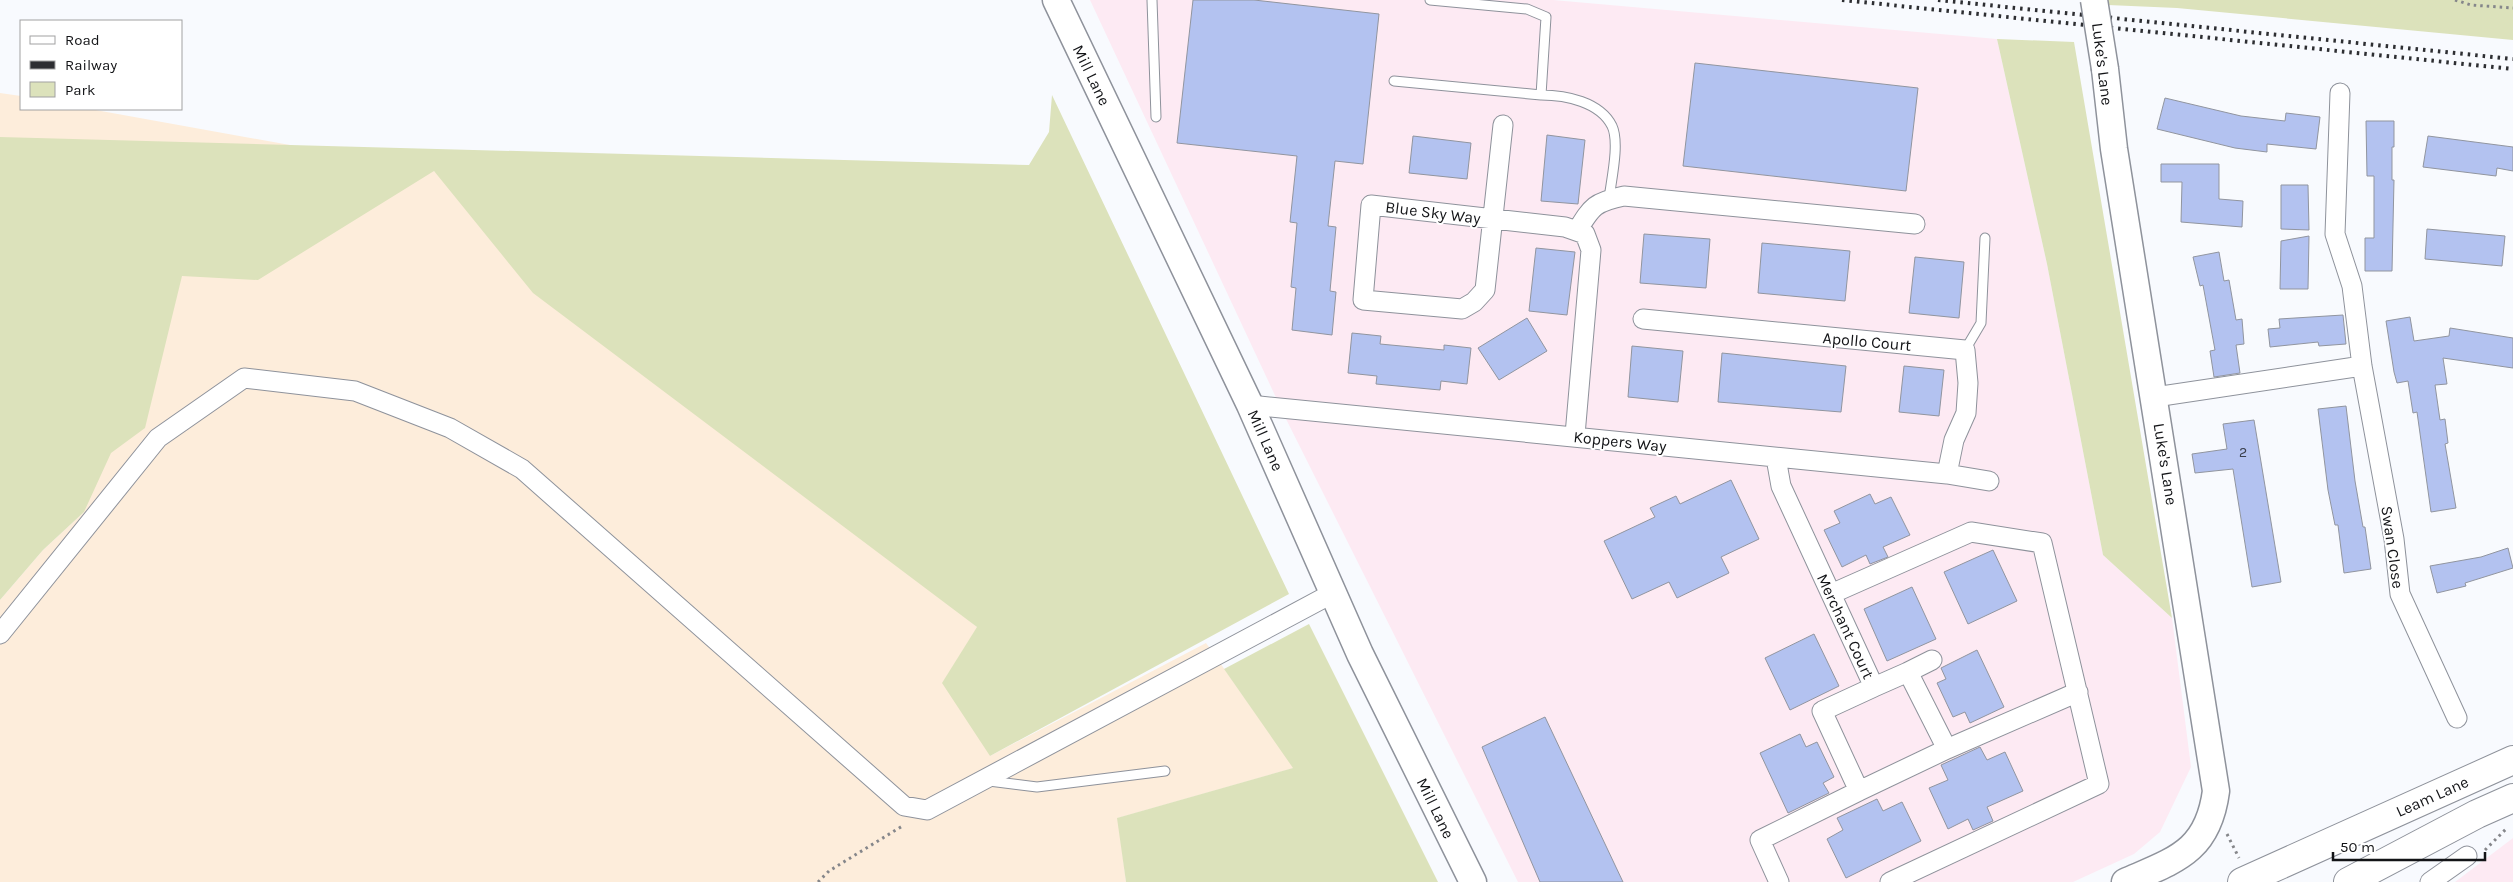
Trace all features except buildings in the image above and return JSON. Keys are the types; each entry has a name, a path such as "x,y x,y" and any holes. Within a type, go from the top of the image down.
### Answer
{"highway":[{"name":"Leam Lane","path":"2247,880 2513,760"},
{"path":"2348,882 2477,814 2513,798"}],"main road":[{"name":"Mill Lane","path":"1056,0 1250,405 1360,654 1473,882"},
{"name":"Luke's Lane","path":"2094,0 2105,69 2114,149 2156,397 2216,791 2214,809 2208,826 2192,845 2177,858 2125,882"}],"street":[{"name":"Swan Close","path":"2340,93 2335,234 2352,286 2362,366 2394,539 2400,594 2457,718"},
{"path":"1493,219 1503,125"},
{"path":"1575,436 1591,250 1585,234 1577,232 1588,213 1602,200 1624,196 1915,224"},
{"name":"Blue Sky Way","path":"1493,219 1485,290 1474,302 1462,309 1363,300 1371,205 1565,227 1577,232"},
{"name":"Apollo Court","path":"1643,319 1965,350"},
{"path":"1947,474 1954,440 1966,413 1968,383 1965,350"},
{"path":"2156,397 2362,366"},
{"path":"0,634 158,438 244,378 354,391 450,428 522,469 904,806 928,810 1333,593"},
{"name":"Koppers Way","path":"1250,405 1575,436 1947,474 1989,480"},
{"name":"Merchant Court","path":"1776,458 1781,486 1874,687 1932,660"},
{"path":"1831,594 1971,532 2042,543 2099,784 1890,882"},
{"path":"1908,672 1947,750"},
{"path":"1859,791 1822,711 1874,687"},
{"path":"1779,882 1760,840 1947,750 2078,692"},
{"path":"2430,882 2473,857"}],"lane":[{"path":"1152,0 1156,116"},
{"path":"1430,0 1528,10 1546,17 1541,95"},
{"path":"1394,81 1552,95 1592,105 1612,126 1615,146 1609,199"},
{"path":"1965,350 1981,323 1985,238"},
{"path":"984,780 1038,786 1165,771"}],"path":[{"path":"2455,0 2471,5 2513,8"},
{"path":"2214,809 2238,857 2247,880"},
{"path":"818,882 829,871 928,810"},
{"path":"2473,857 2510,826"}],"shaded area":[{"path":"1090,0 1553,0 1997,39 2047,264 2103,555 2172,618 2191,767 2160,832 2134,854 2073,882 1518,882 1287,421"},
{"path":"0,93 20,96 20,110 96,110 434,171 977,627 990,756 1206,643 1294,768 1118,818 1126,882 0,882 0,600 43,550 84,512 0,504"},
{"path":"2513,838 2513,882 2455,882"}],"green space":[{"path":"2107,0 2513,0 2513,40 2177,8 2108,5"},
{"path":"1997,39 2074,42 2172,618 2103,555 2047,264"},
{"path":"1052,95 1289,594 990,756 942,683 977,627 533,293 434,171 258,280 182,276 145,428 111,453 84,512 43,550 0,600 0,137 1029,165 1049,132"},
{"path":"1309,624 1438,882 1126,882 1117,818 1293,768 1224,669"}],"railway":[{"path":"1842,0 2513,69"},
{"path":"1938,0 2513,59"}]}
